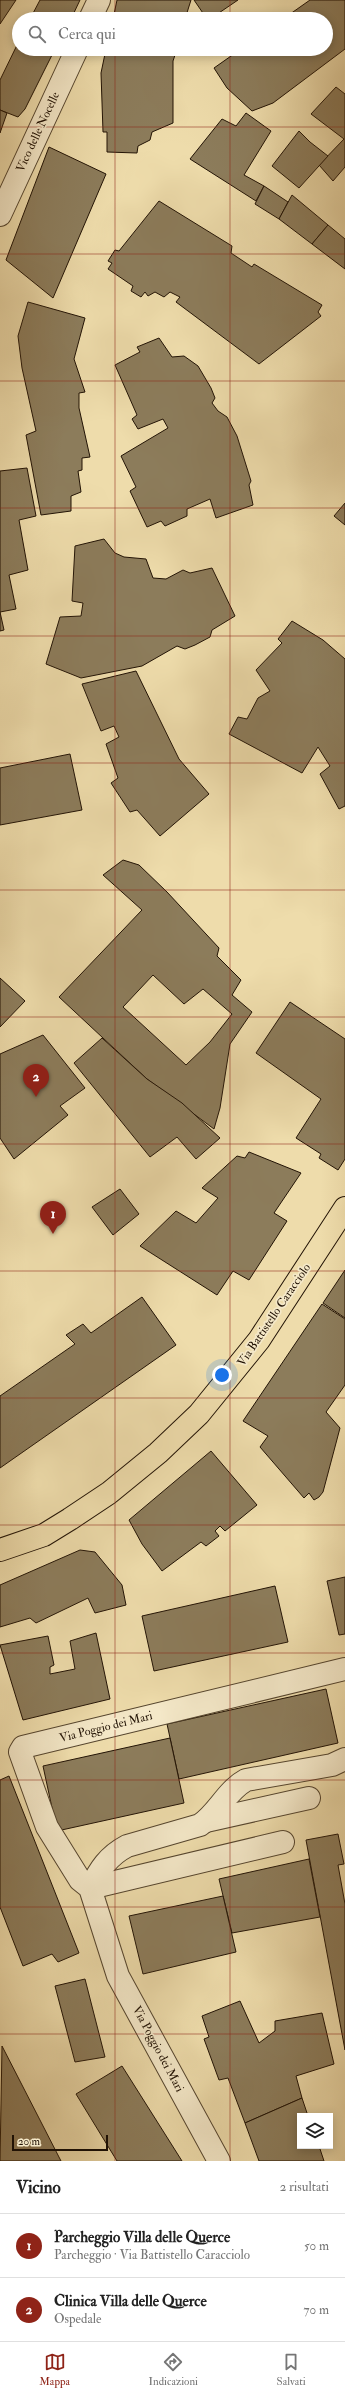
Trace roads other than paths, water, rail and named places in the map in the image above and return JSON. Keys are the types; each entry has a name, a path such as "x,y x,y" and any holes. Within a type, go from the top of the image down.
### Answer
{"main road":[{"name":"Via Battistello Caracciolo","path":"0,1550 44,1535 70,1519 109,1492 158,1453 199,1414 259,1340 345,1208"}],"street":[{"path":"93,12 99,0"},
{"name":"Vico delle Nocelle","path":"0,215 73,56"},
{"name":"Via Poggio dei Mari","path":"219,2161 118,1976 90,1888 80,1880 47,1827 20,1755 23,1747 345,1669"},
{"path":"206,1821 234,1788 246,1780 332,1765 345,1759"},
{"path":"90,1888 104,1863 118,1850 127,1846 193,1828 206,1821 309,1798"},
{"path":"90,1888 282,1842"}],"place":[{"name":"Clinica Villa delle Querce","path":"36,1097"},
{"name":"Parcheggio Villa delle Querce","path":"53,1234"}]}
